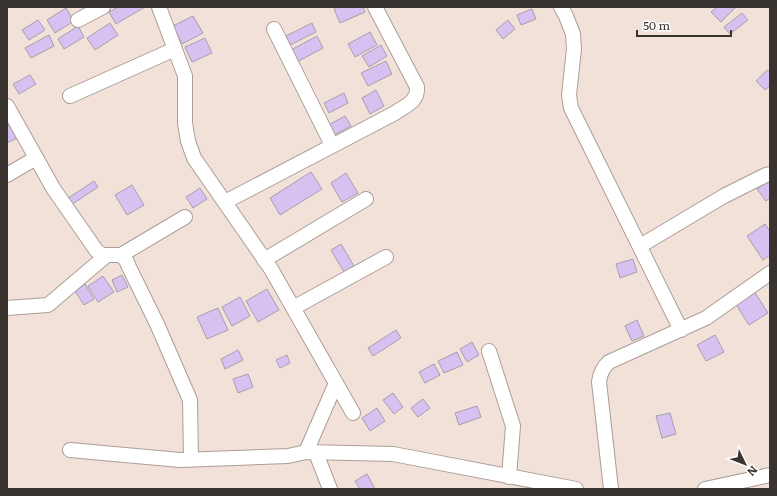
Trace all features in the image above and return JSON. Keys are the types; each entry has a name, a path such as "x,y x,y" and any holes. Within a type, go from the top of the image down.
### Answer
{"street":[{"path":"78,20 103,7"},
{"path":"159,7 185,76 185,123 188,141 194,158 264,260 353,413"},
{"path":"225,202 395,113 414,101 417,94 417,87 375,7"},
{"path":"562,7 573,34 574,49 569,95 571,108 681,330"},
{"path":"274,29 332,145"},
{"path":"70,96 175,49"},
{"path":"7,106 53,188 96,250 102,255 114,255 126,260 157,324 190,400 191,460"},
{"path":"7,175 36,158"},
{"path":"640,246 724,196 770,174"},
{"path":"264,260 366,198"},
{"path":"7,308 48,305 114,255 185,217"},
{"path":"293,308 386,257"},
{"path":"611,489 599,382 600,374 604,367 609,362 706,318 770,273"},
{"path":"489,351 513,426 509,477"},
{"path":"330,489 311,453 336,383"},
{"path":"70,450 180,460 288,456 311,453 393,454 576,489"},
{"path":"705,489 770,475"}],"building":[{"path":"118,7 145,7 116,24 109,12"},
{"path":"337,7 363,7 365,12 340,23 334,9"},
{"path":"717,7 736,7 721,22 711,12"},
{"path":"66,8 74,21 55,33 47,20"},
{"path":"532,9 536,19 521,25 517,15"},
{"path":"742,13 748,20 730,34 724,27"},
{"path":"193,16 203,33 182,44 173,26"},
{"path":"38,20 45,30 29,40 22,30"},
{"path":"508,20 515,29 503,39 496,30"},
{"path":"110,23 118,35 95,50 87,38"},
{"path":"312,23 316,32 290,45 286,36"},
{"path":"78,26 84,37 64,49 58,39"},
{"path":"370,32 377,45 355,57 348,44"},
{"path":"49,35 54,46 31,58 25,48"},
{"path":"317,36 323,48 297,62 291,50"},
{"path":"205,38 212,53 192,62 185,47"},
{"path":"381,45 387,56 369,67 362,56"},
{"path":"386,61 392,74 368,86 361,73"},
{"path":"767,70 770,72 770,86 765,90 756,81"},
{"path":"30,75 36,84 19,94 13,84"},
{"path":"376,90 384,106 370,114 362,98"},
{"path":"344,93 348,103 329,113 324,103"},
{"path":"345,116 351,126 329,138 323,128"},
{"path":"10,124 17,138 7,143 7,126"},
{"path":"311,172 322,189 280,215 270,198"},
{"path":"346,173 358,193 342,202 331,183"},
{"path":"770,179 770,198 766,201 757,189"},
{"path":"94,181 98,187 71,205 67,199"},
{"path":"132,185 144,205 127,215 115,195"},
{"path":"200,188 207,199 193,208 186,197"},
{"path":"765,224 770,231 770,255 763,260 747,236"},
{"path":"341,244 354,266 344,272 331,250"},
{"path":"633,259 637,272 620,278 616,264"},
{"path":"122,275 128,287 117,292 112,280"},
{"path":"103,276 114,292 98,302 88,286"},
{"path":"85,284 94,299 84,305 75,291"},
{"path":"267,289 279,310 258,322 246,301"},
{"path":"754,291 768,313 749,325 735,303"},
{"path":"240,297 250,316 232,326 222,307"},
{"path":"218,308 228,330 207,339 197,317"},
{"path":"637,320 644,336 632,341 625,326"},
{"path":"396,330 401,338 373,356 368,348"},
{"path":"715,335 724,352 706,361 697,345"},
{"path":"472,342 479,355 467,362 460,349"},
{"path":"238,350 243,360 225,369 221,359"},
{"path":"457,352 463,365 444,373 438,361"},
{"path":"287,355 290,363 280,368 276,360"},
{"path":"434,364 440,375 425,383 419,372"},
{"path":"248,374 253,387 238,393 233,379"},
{"path":"393,393 403,407 394,414 383,400"},
{"path":"423,399 430,408 418,417 411,408"},
{"path":"477,406 481,417 459,425 455,413"},
{"path":"377,408 385,421 370,431 362,418"},
{"path":"670,413 676,434 662,438 656,416"},
{"path":"367,474 375,489 360,489 355,481"}]}
